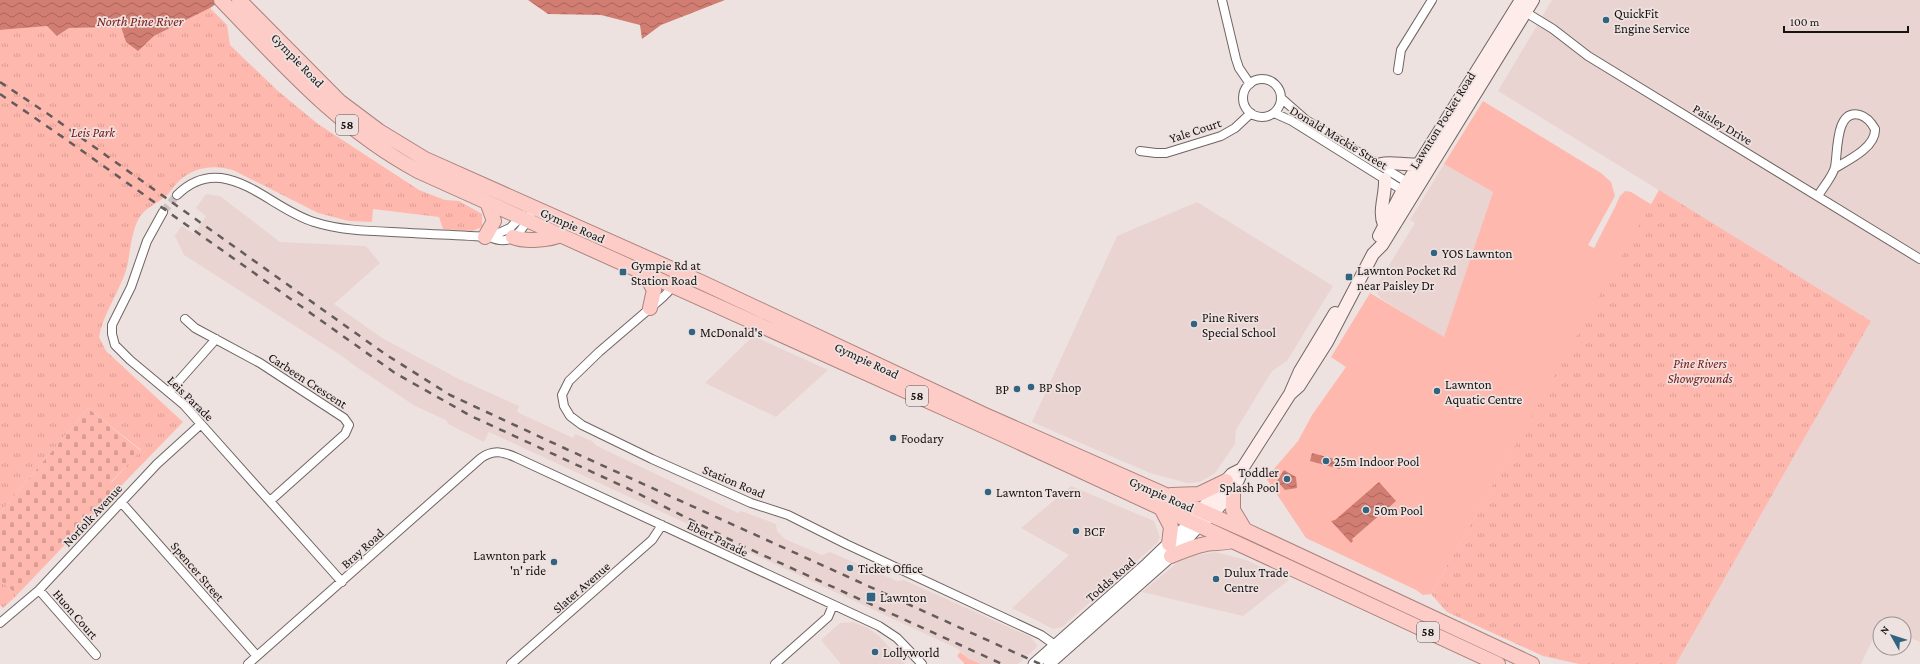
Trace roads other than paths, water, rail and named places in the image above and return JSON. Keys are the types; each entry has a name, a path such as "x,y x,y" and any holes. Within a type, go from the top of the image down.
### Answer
{"highway":[{"name":"Gympie Road","path":"221,0 239,6 329,91 379,131 432,162 677,271 985,415 1164,502 1195,524 1498,664"},
{"name":"Gympie Road","path":"239,6 315,97 358,134 413,168 672,285 1164,502 1206,513 1245,530 1532,664"},
{"path":"487,202 494,221 487,237"},
{"path":"513,237 519,240 551,240 561,235"},
{"path":"644,272 654,290 650,308"},
{"path":"1232,541 1223,544 1207,544 1170,550 1171,527 1164,502 1230,485 1233,510 1245,530"}],"main road":[{"name":"Lawnton Pocket Road","path":"1206,513 1230,485 1239,479 1242,469 1290,394 1299,386 1325,345 1373,254 1384,226 1411,188 1420,164 1521,6 1533,0"},
{"name":"Lawnton Pocket Road","path":"1373,254 1382,244 1411,188 1521,6"},
{"path":"1381,164 1387,162 1405,166 1420,164"},
{"path":"1384,226 1381,217 1386,188 1385,179"},
{"name":"Todds Road","path":"1195,524 1206,513"}],"street":[{"path":"1222,0 1236,59 1239,68 1250,84"},
{"path":"1398,70 1401,50 1432,0"},
{"name":"Paisley Drive","path":"1521,6 1588,56 1920,259"},
{"path":"1261,79 1273,83 1280,92 1281,98 1278,109 1274,113 1260,117 1251,113 1244,101 1245,92 1250,84 1261,79"},
{"name":"Donald Mackie Street","path":"1281,98 1306,120 1381,164 1411,188"},
{"name":"Yale Court","path":"1140,151 1166,153 1221,136 1235,128 1251,113"},
{"name":"Donald Mackie Street","path":"1274,113 1292,121 1399,188 1411,188"},
{"path":"1818,196 1835,168 1840,132 1844,120 1852,114 1858,114 1868,119 1875,129 1874,139 1867,146 1835,168"},
{"path":"177,195 185,188 199,180 220,178 241,184 298,216 321,224 365,231 487,237 497,241 505,241 522,230 531,206"},
{"name":"Leis Parade","path":"163,212 147,241 129,292 112,325 114,342 119,349 169,392 201,424 342,582"},
{"path":"487,237 510,228 525,219"},
{"name":"Station Road","path":"677,271 672,285 662,298 594,356 569,381 562,394 563,401 566,411 575,421 652,459 751,502 794,518 857,550 1041,635 1059,648"},
{"name":"Carbeen Crescent","path":"185,319 195,328 267,367 344,418 349,425 345,434 270,501"},
{"path":"169,392 216,339"},
{"name":"Norfolk Avenue","path":"0,623 39,590 157,464 201,424"},
{"name":"Ebert Parade","path":"493,452 506,454 886,630 904,644 922,664"},
{"name":"Bray Road","path":"248,664 481,458 493,452"},
{"name":"Spencer Street","path":"121,502 257,656"},
{"name":"Todds Road","path":"1034,664 1059,648 1170,550 1195,524"},
{"name":"Slater Avenue","path":"511,664 652,540 662,525"},
{"name":"Huon Court","path":"39,590 96,655"},
{"path":"775,664 828,617 834,605"},
{"name":"Todds Road","path":"1049,664 1059,648"}],"water":[{"name":"North Pine River","path":"0,0 222,0 210,8 154,36 138,51 126,42 121,27 69,28 57,36 47,26 0,30"},
{"path":"528,0 725,0 661,25 642,39 640,25 601,15 548,14"},
{"name":"25m Indoor Pool","path":"1312,453 1342,461 1340,469 1310,461"},
{"name":"Toddler Splash Pool","path":"1284,470 1296,477 1297,488 1285,490 1277,481"},
{"name":"50m Pool","path":"1379,482 1396,501 1352,539 1353,541 1351,543 1331,521 1335,520"}],"tunnel":[{"path":"163,212 177,195"}],"railway":[{"path":"0,82 48,114 385,354 450,395 1040,664"},
{"path":"0,94 395,373 471,416 629,489 743,546 1002,664"}],"place":[{"name":"QuickFit Engine Service","path":"1606,20"},
{"name":"YOS Lawnton","path":"1434,253"},
{"name":"Gympie Rd at Station Road","path":"623,272"},
{"name":"Lawnton Pocket Rd near Paisley Dr","path":"1349,277"},
{"name":"Pine Rivers Special School","path":"1194,324"},
{"name":"McDonald's","path":"692,332"},
{"name":"BP Shop","path":"1031,387"},
{"name":"BP","path":"1017,389"},
{"name":"Lawnton Aquatic Centre","path":"1437,391"},
{"name":"Foodary","path":"893,438"},
{"name":"25m Indoor Pool","path":"1326,461"},
{"name":"Toddler Splash Pool","path":"1287,479"},
{"name":"Lawnton Tavern","path":"988,492"},
{"name":"50m Pool","path":"1366,510"},
{"name":"BCF","path":"1076,531"},
{"name":"Lawnton park 'n' ride","path":"554,562"},
{"name":"Ticket Office","path":"850,568"},
{"name":"Dulux Trade Centre","path":"1216,579"},
{"name":"Lawnton","path":"871,597"},
{"name":"Lollyworld","path":"875,652"}],"park label":[{"name":"Leis Park","path":"93,132"},
{"name":"Pine Rivers Showgrounds","path":"1700,370"}]}
